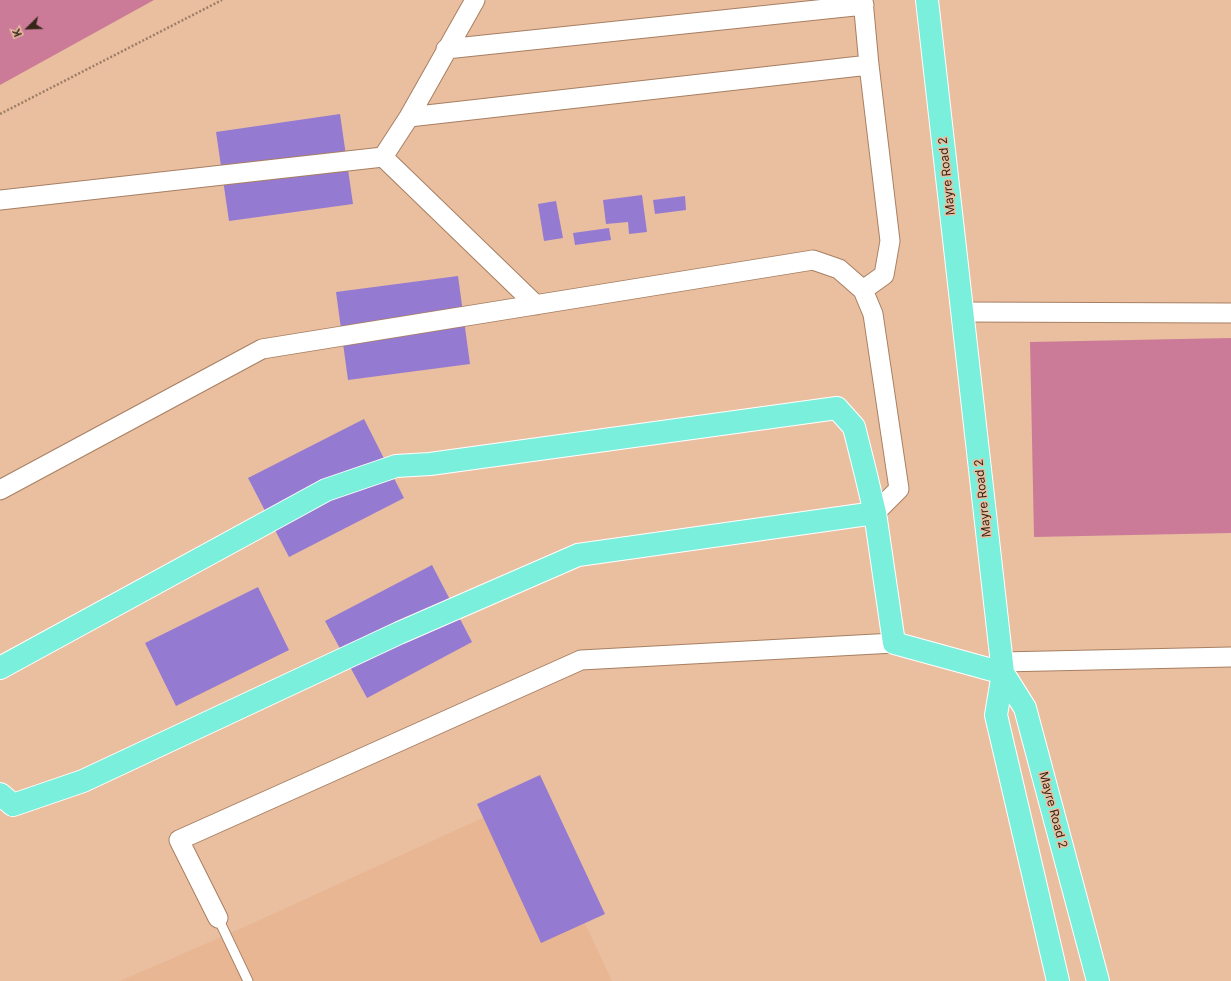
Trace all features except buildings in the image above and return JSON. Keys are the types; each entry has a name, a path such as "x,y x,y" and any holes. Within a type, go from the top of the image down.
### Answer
{"main road":[{"name":"Mayre Road 2","path":"927,0 1002,668 1025,708 1098,981"},
{"path":"0,668 326,490 396,466 430,464 837,408 854,427 875,512 894,643 1002,668 996,715 1058,981"},
{"path":"0,794 13,805 83,781 399,633 578,555 875,512"}],"street":[{"path":"383,157 409,117 446,49 476,0"},
{"path":"446,49 863,3 890,241 884,276 863,290"},
{"path":"409,117 869,66"},
{"path":"0,200 383,157"},
{"path":"383,157 536,305"},
{"path":"0,490 262,349 813,260 839,269 863,290 874,314 899,489 875,512"},
{"path":"962,312 1231,313"},
{"path":"218,918 179,840 581,660 894,643"},
{"path":"1002,668 1231,657"}],"lane":[{"path":"218,918 248,981"}],"path":[{"path":"0,114 222,0"}],"shaded area":[{"path":"0,0 154,0 0,85"},
{"path":"1231,338 1231,533 1034,537 1030,342"},
{"path":"526,798 612,981 120,981 251,924"}]}
